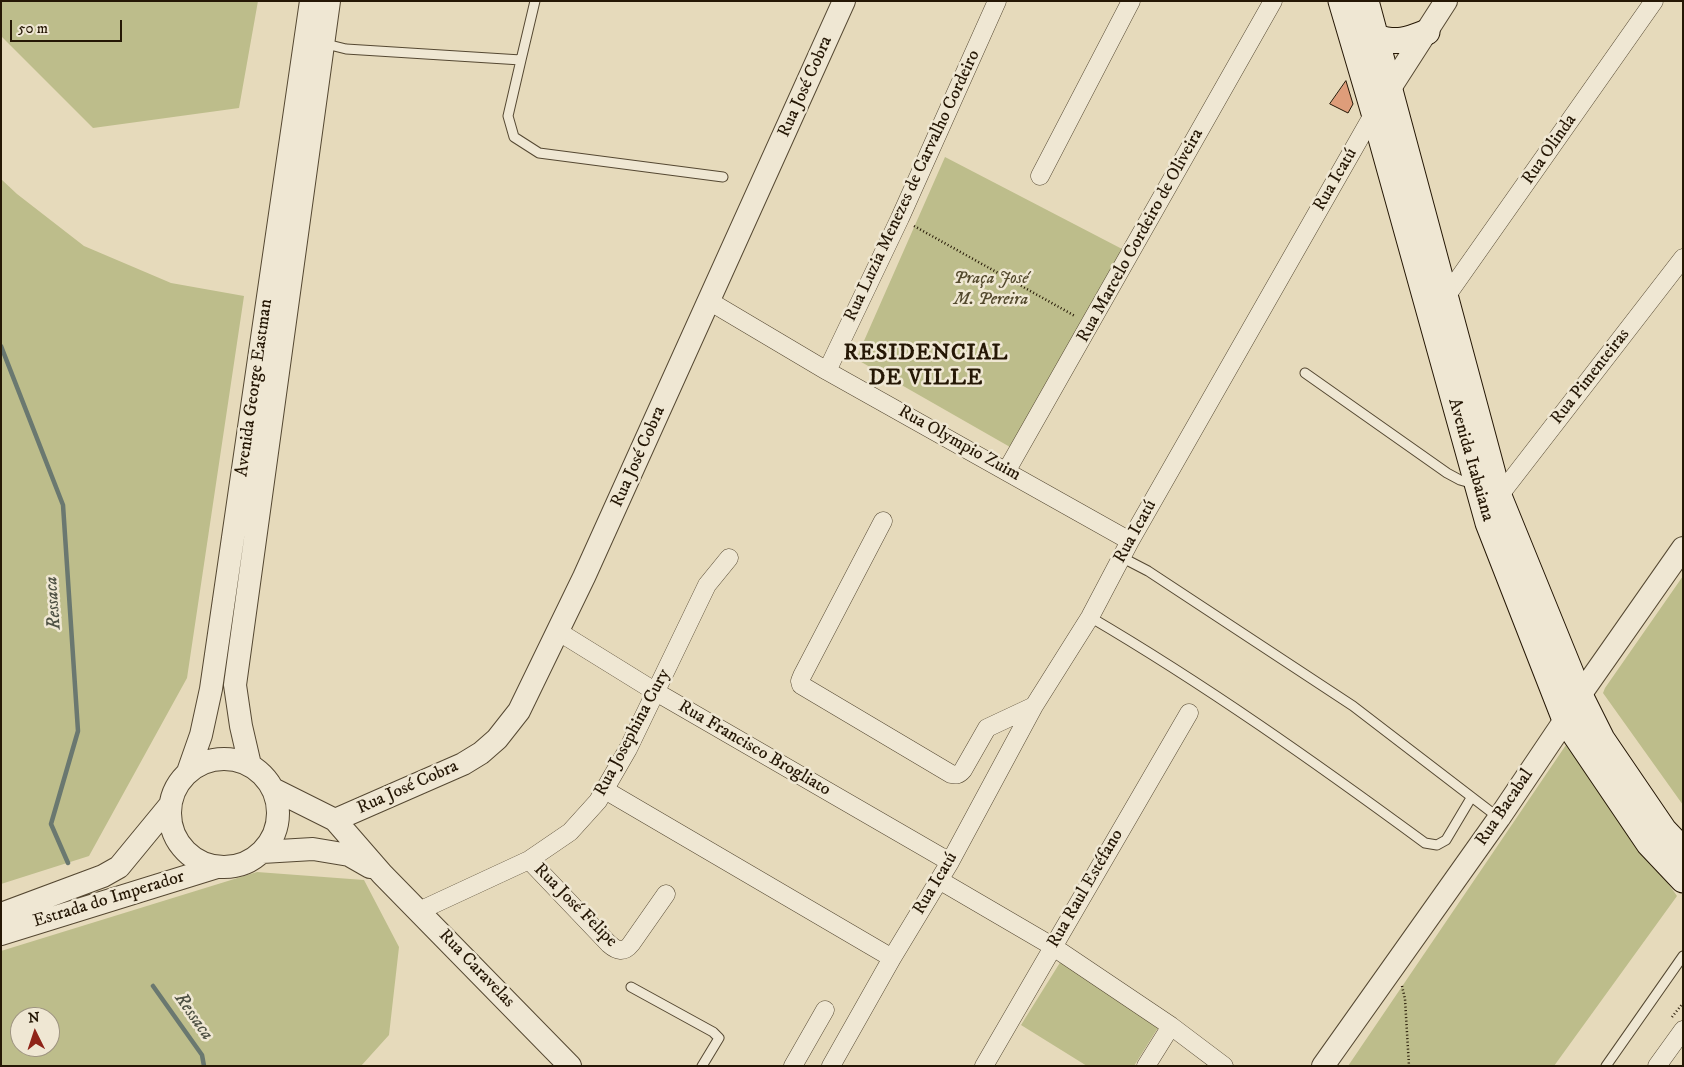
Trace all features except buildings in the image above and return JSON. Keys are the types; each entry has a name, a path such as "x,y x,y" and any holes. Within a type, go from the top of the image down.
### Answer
{"main road":[{"name":"Avenida Itabaiana","path":"1341,1 1485,495 1565,720 1649,844 1683,880"},
{"name":"Avenida Itabaiana","path":"1366,1 1446,298 1485,495 1602,739 1664,830 1683,850"},
{"path":"1376,36 1389,41 1406,40 1427,32"}],"street":[{"name":"Avenida George Eastman","path":"188,772 201,735 211,689 311,1"},
{"name":"Avenida George Eastman","path":"250,765 241,726 235,685 329,1"},
{"name":"Rua José Cobra","path":"335,820 454,768 481,753 496,739 519,711 558,632 844,1"},
{"name":"Rua Luzia Menezes de Carvalho Cordeiro","path":"827,371 900,218 998,1"},
{"path":"1040,176 1131,1"},
{"name":"Rua Icatú","path":"831,1066 892,958 950,862 1034,706 1090,617 1130,540 1374,113 1446,1"},
{"name":"Rua Olinda","path":"1446,298 1654,1"},
{"name":"Rua Marcelo Cordeiro de Oliveira","path":"1008,470 1274,3"},
{"name":"Rua Pimenteiras","path":"1485,495 1682,261"},
{"name":"Rua Olympio Zuim","path":"709,301 827,371 1008,470 1130,540"},
{"path":"883,521 802,676 802,685 955,775 960,774 963,770 986,728 1034,706"},
{"name":"Rua Bacabal","path":"1323,1066 1499,818 1565,720 1580,694 1683,548"},
{"name":"Rua Josephina Cury","path":"419,911 529,860 570,832 598,801 628,749 707,585 729,558"},
{"name":"Rua Francisco Brogliato","path":"558,632 656,692 950,862"},
{"name":"Rua Raul Estéfano","path":"984,1066 1189,713"},
{"path":"218,759 234,759 250,765 263,775 273,789 278,805 278,822 272,838 262,852 249,861 233,866 217,867 200,862 186,852 175,838 170,822 170,805 176,787 188,772 202,763 218,759"},
{"path":"273,789 335,820 382,874"},
{"path":"605,790 892,958"},
{"path":"1,914 102,876 119,867 170,805"},
{"path":"262,852 313,849 349,854 382,874"},
{"name":"Rua José Felipe","path":"529,860 614,949 622,951 628,949 632,944 666,894"},
{"name":"Estrada do Imperador","path":"1,934 217,867"},
{"name":"Rua Caravelas","path":"382,874 570,1066"},
{"path":"939,880 1052,946 1171,1026 1224,1066"},
{"path":"792,1066 825,1010"},
{"path":"1146,1066 1171,1026"},
{"path":"1657,1066 1683,1030"}],"lane":[{"path":"535,1 508,116 514,137 539,153 723,177"},
{"path":"322,46 330,45 346,49 521,60"},
{"path":"1305,373 1447,473 1485,495"},
{"path":"1122,557 1148,571 1353,706 1499,818"},
{"path":"1090,617 1221,699 1320,766 1425,843 1436,845 1446,840 1472,798"},
{"path":"1606,1066 1683,956"},
{"path":"630,987 713,1032 719,1038 702,1066"}],"path":[{"path":"900,218 1091,325"},
{"path":"1397,963 1405,999 1409,1066"}],"green space":[{"path":"1,1 258,1 239,108 93,128 1,36"},
{"name":"Praça José M. Pereira","path":"945,157 1124,250 1010,447 856,359"},
{"path":"1,179 17,194 84,246 171,283 244,296 187,678 89,856 1,884"},
{"path":"1683,576 1683,805 1603,693"},
{"path":"1568,742 1677,896 1554,1066 1348,1066"},
{"path":"257,872 364,880 399,947 389,1035 361,1066 1,1066 1,951"},
{"path":"1061,961 1161,1023 1134,1066 1087,1066 1021,1025"}],"waterway":[{"name":"Ressaca","path":"1,346 63,505 78,731 51,824 68,863"},
{"name":"Ressaca","path":"153,986 202,1055 204,1066"}],"district":[{"name":"RESIDENCIAL DE VILLE","path":"926,366"}]}
